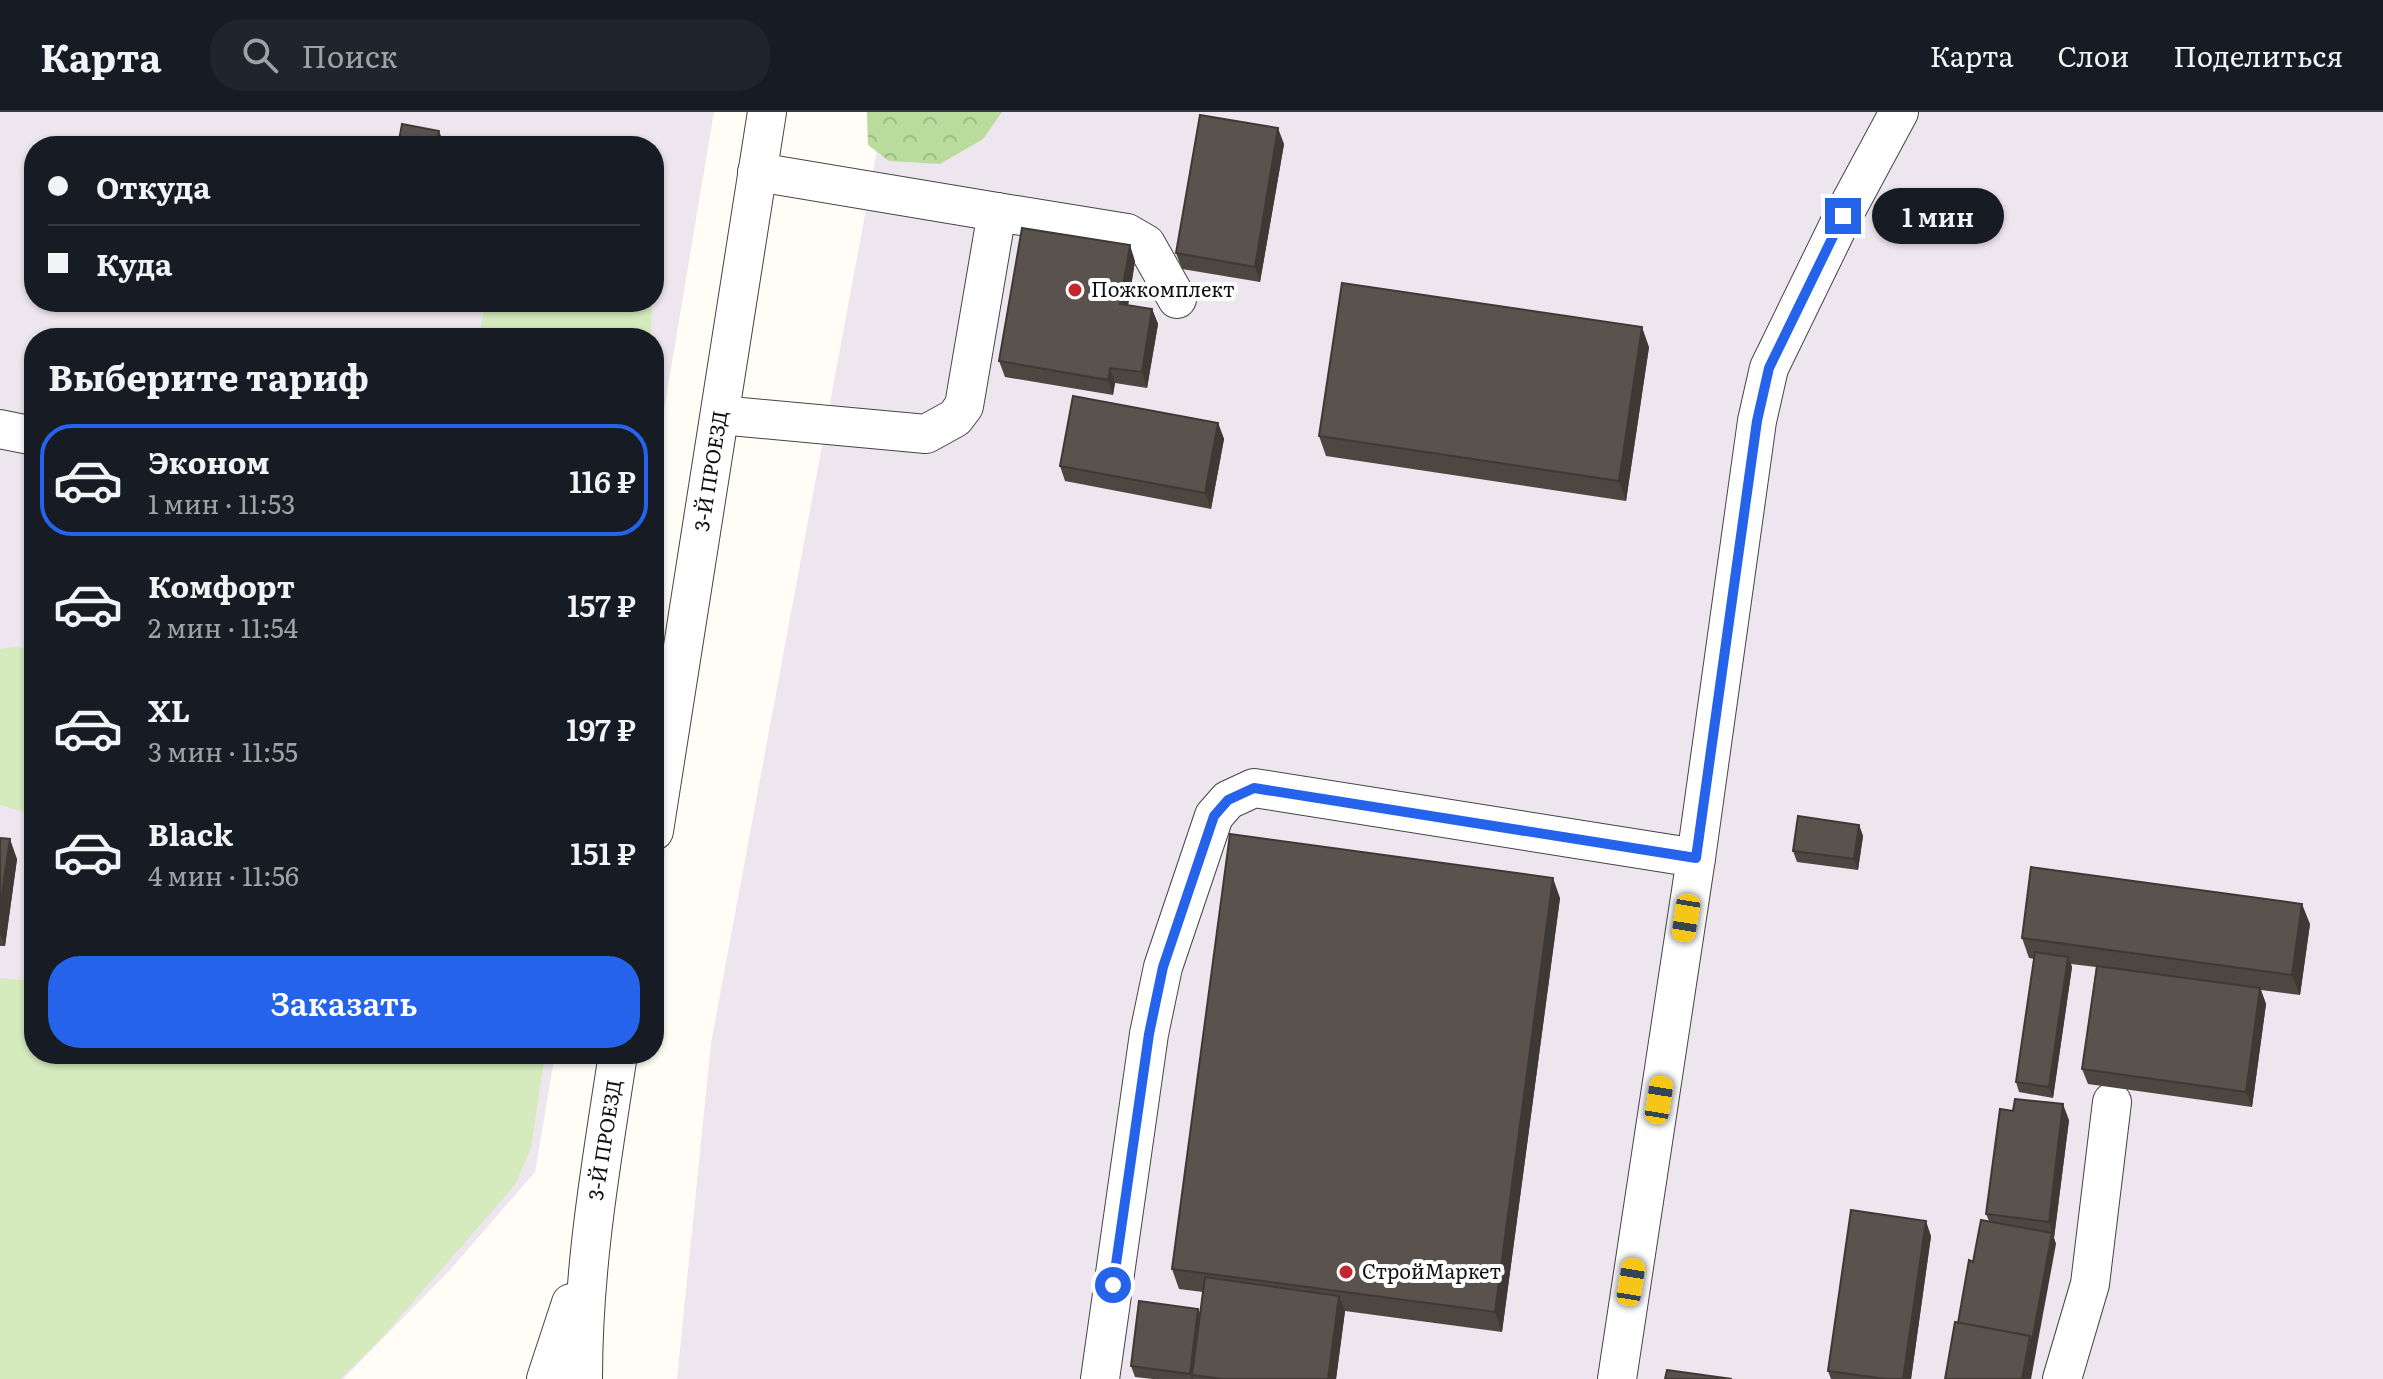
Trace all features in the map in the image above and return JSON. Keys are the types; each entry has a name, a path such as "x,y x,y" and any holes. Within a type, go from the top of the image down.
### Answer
{"street":[{"name":"3-Й ПРОЕЗД","path":"664,768 767,112"},
{"path":"1617,1379 1696,858 1757,421 1769,368 1843,216 1899,112"},
{"path":"757,172 1127,233 1146,244 1177,299"},
{"path":"720,415 926,434 955,418 964,406 997,212"},
{"path":"0,429 24,434"},
{"path":"1100,1379 1149,1034 1163,967 1214,816 1228,800 1254,788 1696,858"},
{"name":"3-Й ПРОЕЗД","path":"591,1226 616,1064"},
{"path":"2062,1379 2090,1284 2112,1102"},
{"path":"548,1369 591,1226"},
{"path":"583,1379 591,1226"}],"shaded area":[{"path":"0,112 714,112 664,410 664,328 24,328 24,1064 553,1064 535,1172 450,1270 343,1379 0,1379"},
{"path":"884,112 2383,112 2383,1379 677,1379 711,1043"}],"green space":[{"path":"867,112 1002,112 983,139 940,164 889,161 868,145"},
{"path":"483,312 652,312 651,328 481,328"},
{"path":"24,648 24,812 0,805 0,649"},
{"path":"0,978 24,980 24,1064 544,1064 531,1148 515,1185 377,1343 340,1379 0,1379"}],"building":[{"path":"1200,115 1278,128 1255,267 1176,253"},
{"path":"402,124 439,131 438,136 400,136"},
{"name":"Пожкомплект","path":"1022,228 1130,245 1120,304 1152,309 1142,372 1110,368 1108,380 999,361"},
{"path":"1342,283 1642,327 1619,481 1319,436"},
{"path":"1073,396 1218,423 1205,493 1060,466"},
{"path":"1798,816 1859,825 1854,859 1793,851"},
{"path":"1230,834 1553,878 1495,1312 1172,1269"},
{"path":"0,838 10,839 0,908"},
{"path":"2031,867 2302,904 2292,975 2022,938"},
{"path":"2035,952 2068,957 2049,1087 2016,1082"},
{"path":"2097,966 2260,988 2246,1092 2082,1069"},
{"path":"2015,1099 2063,1104 2049,1222 1986,1214 2000,1109 2013,1111"},
{"path":"1851,1210 1926,1221 1903,1379 1828,1371"},
{"path":"1981,1220 2052,1233 2032,1341 2030,1336 1958,1323 1969,1260 1973,1262"},
{"path":"1205,1277 1339,1296 1328,1379 1223,1379 1192,1375"},
{"path":"1139,1301 1198,1309 1190,1374 1131,1366"},
{"path":"1955,1322 2030,1336 2022,1379 1945,1379"},
{"path":"1667,1370 1732,1379 1665,1379"}],"place":[{"name":"Пожкомплект","path":"1075,290"},
{"name":"СтройМаркет","path":"1346,1272"}],"route":[{"path":"1113,1285 1149,1034 1163,967 1214,816 1228,800 1254,788 1696,858 1757,421 1769,368 1843,216"}]}
